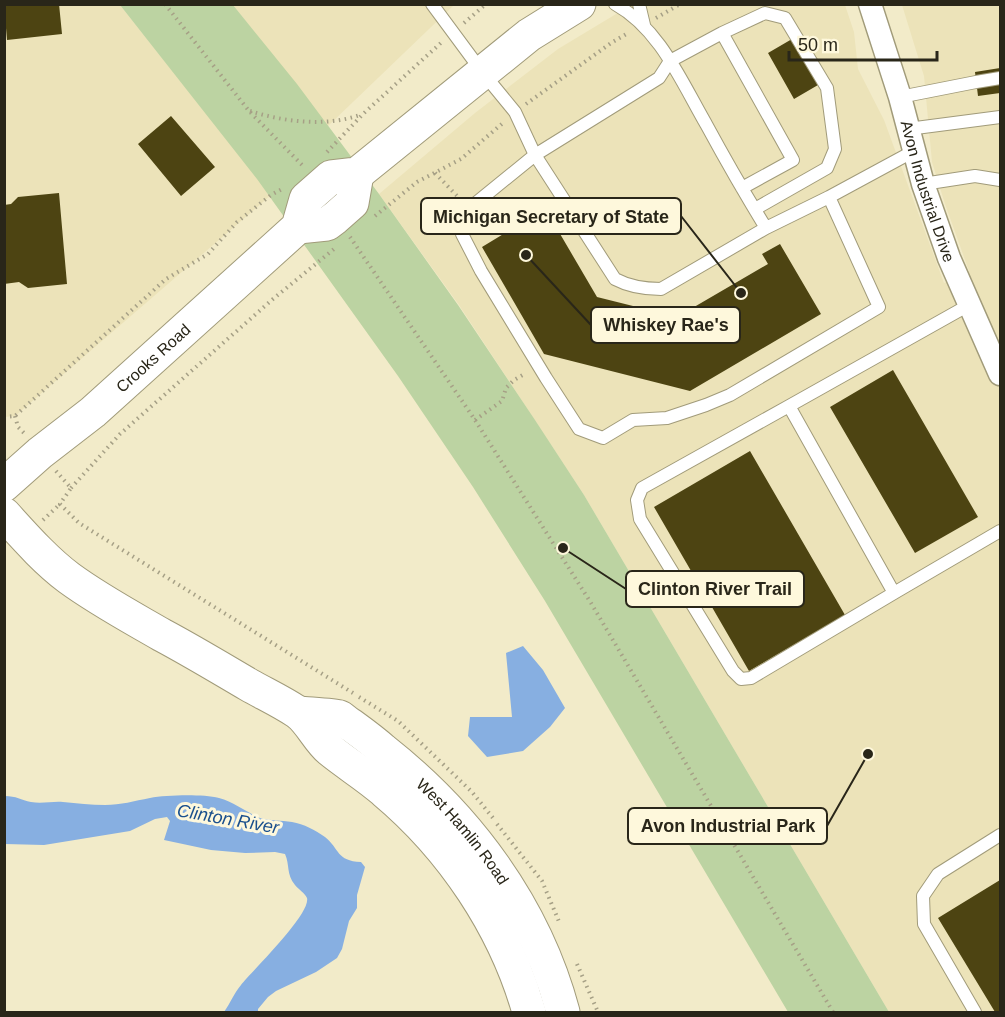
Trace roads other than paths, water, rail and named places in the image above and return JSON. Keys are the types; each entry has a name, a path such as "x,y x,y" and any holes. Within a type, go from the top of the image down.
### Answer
{"main road":[{"name":"Crooks Road","path":"4,485 40,453 93,412 298,227 306,200 331,177 357,174 529,36 579,4"},
{"name":"West Hamlin Road","path":"4,514 38,550 87,590 128,616 299,713 327,748 384,790 403,808 441,848 474,892 504,946 529,1012"},
{"name":"West Hamlin Road","path":"299,713 339,717 409,770 463,825 504,881 523,913 551,974 563,1012"}],"street":[{"name":"Avon Industrial Drive","path":"870,4 900,97 923,184 949,258 1000,374"}],"lane":[{"path":"432,4 515,112 536,155 615,279 627,285 645,289 661,289 766,228 914,151"},
{"path":"615,4 644,25 670,61 766,228"},
{"path":"639,4 644,25"},
{"path":"755,209 827,168 835,149 827,88 785,18 765,13 670,61 659,78 536,155 460,216 462,234 481,270 579,429 603,438 633,420 667,418 730,395 879,307 829,197"},
{"path":"722,33 793,159 742,188"},
{"path":"900,97 1000,78"},
{"path":"908,129 1000,117"},
{"path":"923,184 975,176 1000,180"},
{"path":"969,306 642,488 638,500 640,519 733,672 741,679 751,678 1000,531"},
{"path":"789,406 894,593"},
{"path":"975,1012 924,924 923,896 938,874 1000,836"}],"water":[{"path":"523,646 543,670 565,708 550,727 523,751 487,757 468,736 470,717 512,717 506,653"},
{"name":"Clinton River","path":"194,795 219,798 260,818 301,824 325,837 343,857 361,862 365,867 357,895 357,908 349,921 342,949 337,958 316,972 268,997 258,1012 224,1012 239,988 291,929 306,906 307,898 292,881 285,854 211,850 164,840 170,821 167,817 155,819 130,831 44,845 5,844 5,796 35,803 105,805 166,796"}],"place":[{"name":"Whiskey Rae's","path":"526,255"},
{"name":"Michigan Secretary of State","path":"741,293"},
{"name":"Clinton River Trail","path":"563,548"},
{"name":"Avon Industrial Park","path":"868,754"}]}
